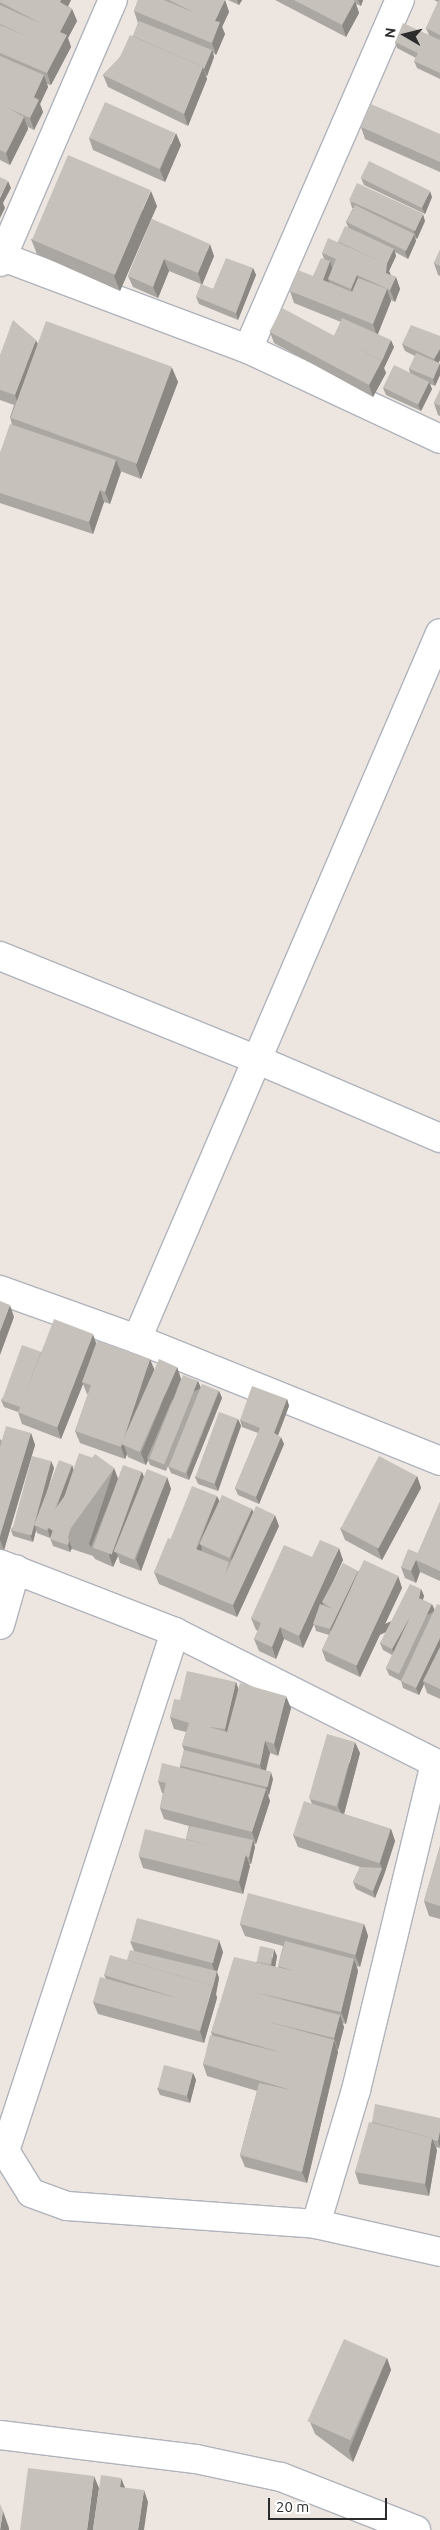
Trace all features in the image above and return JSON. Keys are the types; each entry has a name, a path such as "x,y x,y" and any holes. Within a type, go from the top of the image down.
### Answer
{"street":[{"path":"113,0 1,258 248,348 440,439"},
{"path":"248,348 400,0"},
{"path":"137,1339 440,633"},
{"path":"0,956 258,1060 440,1138"},
{"path":"0,1290 137,1339 440,1461"},
{"path":"0,1625 8,1566 175,1632 438,1764 356,2090 316,2224"},
{"path":"175,1632 6,2150 31,2193 67,2206 316,2224 440,2252"},
{"path":"0,2435 196,2459 281,2477 416,2530"}],"building":[{"path":"0,0 61,0 60,2 72,9 60,32 67,35 47,73 0,53 0,25 26,36 0,24 0,5 42,24 0,2"},
{"path":"138,0 164,0 195,13 169,0 225,0 215,21 220,22 212,43 134,11"},
{"path":"294,0 353,0 355,1 342,25"},
{"path":"440,0 440,35 426,28"},
{"path":"139,21 212,50 204,69 133,36"},
{"path":"403,23 440,40 440,73 414,61 418,53 395,42"},
{"path":"130,35 203,67 184,114 103,75 120,57"},
{"path":"0,56 44,75 34,97 39,100 30,118 8,108 24,117 6,153 0,150"},
{"path":"105,102 175,133 159,169 89,138"},
{"path":"371,104 440,134 440,162 361,127"},
{"path":"68,155 151,190 115,275 32,240"},
{"path":"369,161 430,191 422,208 361,178"},
{"path":"0,177 8,181 1,196 0,195"},
{"path":"357,183 423,214 415,231 349,200"},
{"path":"355,205 414,234 406,251 347,222"},
{"path":"152,219 210,244 198,273 164,259 153,287 128,276"},
{"path":"345,226 394,249 387,264 338,241"},
{"path":"328,238 387,264 386,273 396,277 390,290 357,275 351,289 328,279 336,259 322,253"},
{"path":"440,250 440,266 434,263"},
{"path":"226,258 253,268 236,313 196,297 201,284 213,289"},
{"path":"321,258 330,261 323,280 352,292 358,278 387,289 373,324 290,291 298,270 313,276"},
{"path":"282,308 382,361 369,385 269,332"},
{"path":"342,318 391,340 382,361 334,336"},
{"path":"13,320 36,340 15,395 0,390 0,355"},
{"path":"46,321 172,367 137,464 11,418"},
{"path":"411,325 440,336 440,349 434,359 402,344"},
{"path":"416,353 440,363 433,379 409,369"},
{"path":"394,365 429,382 418,405 383,387"},
{"path":"440,390 440,406 434,403"},
{"path":"10,424 116,460 105,492 100,490 89,522 0,493 0,453"},
{"path":"0,1301 10,1305 0,1331"},
{"path":"54,1319 93,1334 57,1427 18,1412"},
{"path":"97,1341 150,1359 121,1447 75,1431 91,1385 82,1382"},
{"path":"22,1345 41,1352 21,1407 2,1400"},
{"path":"159,1359 177,1367 139,1452 121,1444"},
{"path":"183,1375 198,1381 164,1464 149,1458"},
{"path":"202,1384 219,1391 185,1473 169,1467"},
{"path":"252,1386 287,1399 274,1433 281,1437 256,1497 235,1488 260,1428 240,1420"},
{"path":"219,1412 238,1419 214,1484 195,1477"},
{"path":"6,1426 31,1433 0,1536 0,1447"},
{"path":"79,1453 93,1458 68,1537 68,1545 50,1539"},
{"path":"95,1454 114,1468 63,1538 44,1524"},
{"path":"32,1456 51,1461 31,1536 12,1530"},
{"path":"379,1456 417,1476 378,1549 341,1528"},
{"path":"59,1460 72,1465 47,1530 34,1525"},
{"path":"123,1465 142,1472 112,1555 93,1548"},
{"path":"147,1469 167,1477 134,1560 114,1552"},
{"path":"192,1486 217,1496 195,1550 170,1540"},
{"path":"222,1495 252,1509 229,1558 199,1544"},
{"path":"440,1502 440,1571 416,1560 411,1571 401,1567 408,1549 418,1553"},
{"path":"256,1506 275,1515 233,1605 154,1572 168,1538 229,1562 225,1575"},
{"path":"320,1540 339,1548 299,1636 280,1627 272,1647 254,1639 261,1623 251,1618 284,1545 312,1557"},
{"path":"364,1560 398,1576 357,1666 322,1650"},
{"path":"343,1563 358,1571 330,1629 313,1624 320,1604 333,1609 322,1602"},
{"path":"410,1584 421,1589 419,1598 432,1604 399,1674 386,1668 410,1617 392,1649 380,1643"},
{"path":"437,1604 440,1605 440,1638 416,1688 401,1681"},
{"path":"440,1647 440,1689 423,1681"},
{"path":"187,1671 236,1682 225,1729 209,1727 227,1732 240,1683 286,1696 274,1744 265,1741 260,1765 182,1745 189,1723 170,1717 174,1699 180,1700"},
{"path":"327,1734 355,1742 336,1806 309,1798"},
{"path":"184,1750 271,1772 267,1787 180,1766"},
{"path":"162,1763 266,1789 252,1832 160,1808 166,1783 158,1781"},
{"path":"304,1801 391,1829 379,1863 293,1835"},
{"path":"190,1826 253,1840 249,1857 186,1839"},
{"path":"145,1829 246,1854 239,1881 138,1856"},
{"path":"440,1846 440,1906 424,1901"},
{"path":"360,1867 382,1868 373,1891 353,1882"},
{"path":"248,1893 364,1924 356,1955 240,1924"},
{"path":"137,1918 219,1940 213,1963 131,1941"},
{"path":"285,1941 354,1959 341,2012 254,1992 340,2015 334,2038 265,2021 334,2040 302,2172 240,2155 259,2083 291,2090 203,2064 210,2035 283,2053 211,2032 234,1957 294,1971 278,1966"},
{"path":"260,1946 274,1949 270,1965 257,1962"},
{"path":"130,1950 217,1971 213,1987 127,1960"},
{"path":"110,1955 213,1986 200,2031 93,2002 100,1977 180,1999 104,1975"},
{"path":"164,2065 193,2073 187,2096 158,2088"},
{"path":"375,2104 440,2118 438,2141 372,2122"},
{"path":"369,2122 432,2138 425,2184 355,2172"},
{"path":"344,2339 387,2358 350,2440 307,2421"},
{"path":"28,2468 94,2476 87,2530 20,2530"},
{"path":"101,2475 121,2478 120,2487 144,2490 138,2530 93,2530"},
{"path":"0,2504 3,2511 0,2530"}]}
